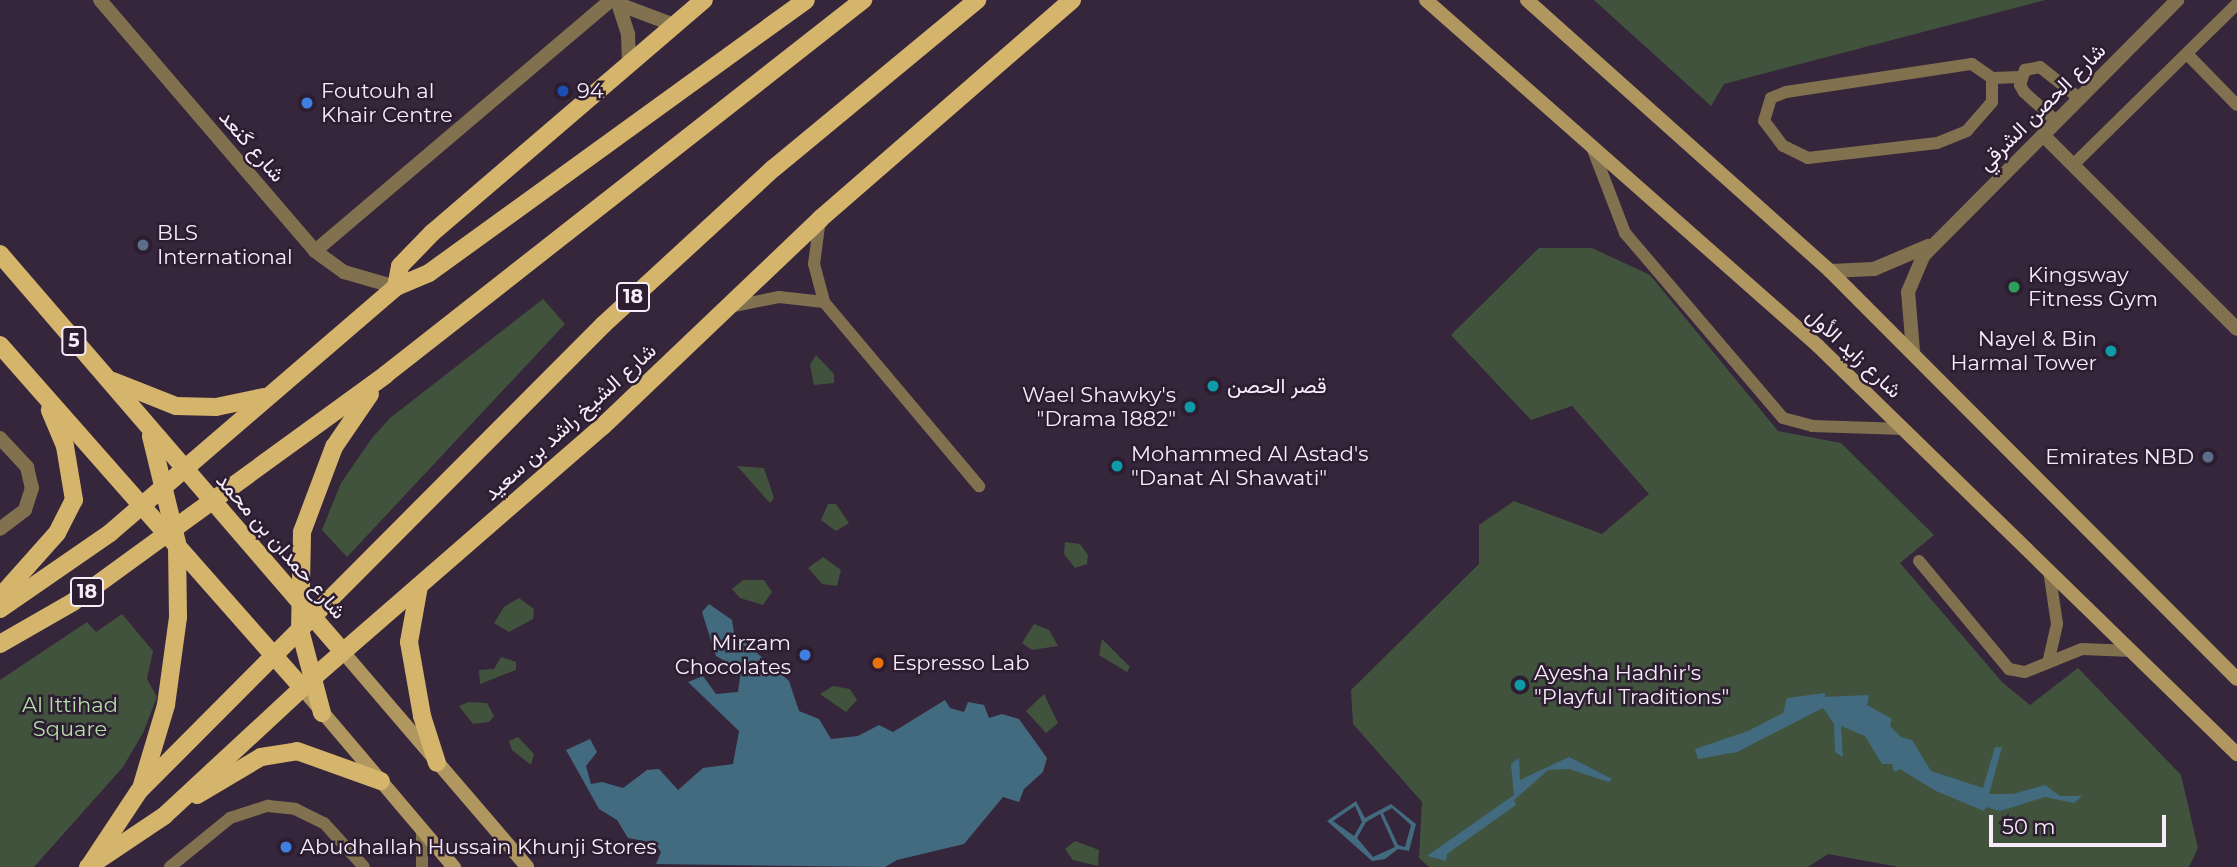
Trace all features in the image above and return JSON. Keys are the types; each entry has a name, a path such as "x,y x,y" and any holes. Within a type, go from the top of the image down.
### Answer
{"main road":[{"name":"18","path":"396,287 400,266 432,233 704,0"},
{"name":"18","path":"0,609 142,505 396,287 429,273 806,0"},
{"name":"18","path":"0,644 55,614 173,534 212,501 385,375 863,0"},
{"name":"شارع الشيخ راشد بن سعيد","path":"89,866 139,791 603,325 775,168 977,0"},
{"name":"شارع الشيخ راشد بن سعيد","path":"89,866 164,816 308,683 603,426 820,219 1072,0"},
{"name":"شارع زايد الأول","path":"1426,0 1818,346 2237,754"},
{"name":"شارع زايد الأول","path":"1527,0 1830,271 1913,351 2237,679"},
{"name":"شارع حمدان بن محمد","path":"0,254 298,602 306,624 343,652 527,867"},
{"path":"0,345 142,505 173,534 274,655 308,683"},
{"path":"298,602 303,532 317,484 354,415 385,375"},
{"path":"104,377 176,407 216,407 267,396"},
{"path":"0,597 57,533 74,500 65,446 38,389"},
{"path":"139,791 155,748 174,660 173,534 166,484 148,428"},
{"path":"419,586 409,642 419,703 438,763"},
{"path":"306,624 308,683 322,713 454,867"},
{"path":"164,816 248,763 275,752 315,754 381,781"}],"street":[{"name":"شارع كَنعد","path":"100,0 315,251 344,272 396,287"},
{"name":"شارع الحصن الشرقي","path":"1913,351 1908,292 1923,256 2177,0"},
{"path":"315,251 616,2"},
{"path":"616,2 674,25"},
{"path":"616,2 628,34 629,63"},
{"path":"2043,135 2237,330"},
{"name":"شارع الحصن الشرقي","path":"1830,271 1874,269 1935,241"},
{"path":"0,438 27,467 32,488 25,510 0,529"}],"lane":[{"path":"2074,164 2237,4"},
{"path":"2187,54 2236,103"},
{"path":"1992,78 1992,103 1980,121 1967,131 1937,143 1808,158 1783,146 1764,121 1771,98 1786,92 1972,64 1981,66 1992,78 2021,77 2032,66 2040,67 2079,98"},
{"path":"2021,77 2024,92 2056,121"},
{"path":"1592,147 1626,233 1783,418 1804,425 1904,429"},
{"path":"820,219 814,264 824,302 979,486"},
{"path":"729,307 779,297 824,302"},
{"path":"1919,561 2009,669 2025,672 2049,659 2082,649 2132,651"},
{"path":"2049,570 2057,624 2049,659"},
{"path":"170,867 230,818 268,806 295,809 324,823 364,867"},
{"path":"422,829 422,867"}],"green space":[{"path":"1594,0 2045,0 1724,84 1711,106"},
{"path":"1539,248 1592,248 1650,275 1778,431 1841,443 1934,535 1900,563 2002,682 2030,705 2078,668 2181,775 2198,848 2189,867 1899,867 1828,854 1808,867 1429,867 1419,858 1422,802 1353,724 1351,690 1479,564 1479,525 1514,501 1602,534 1649,494 1572,406 1531,420 1451,335"},
{"path":"543,299 565,324 347,557 322,530 341,483 372,438 390,418"},
{"path":"816,355 834,374 834,383 814,385 810,365"},
{"path":"737,466 764,468 774,498 770,503"},
{"path":"828,504 836,504 849,523 836,531 821,520"},
{"path":"1065,542 1080,544 1088,555 1087,564 1075,568 1064,554"},
{"path":"823,557 841,570 837,586 822,584 808,568"},
{"path":"743,580 764,580 772,592 763,605 740,598 732,589"},
{"path":"519,598 534,609 533,619 509,632 494,623 504,607"},
{"name":"Al Ittihad Square","path":"122,614 153,651 147,679 157,697 143,733 123,767 34,867 0,867 0,680 87,622 96,632"},
{"path":"1034,624 1049,630 1058,646 1032,650 1022,643"},
{"path":"1102,639 1130,667 1127,672 1099,655"},
{"path":"501,657 516,662 516,670 480,684 479,670 494,669"},
{"path":"833,686 850,689 857,700 846,712 820,694"},
{"path":"1044,694 1058,723 1046,733 1026,711"},
{"path":"469,702 487,703 494,716 489,722 473,724 459,706"},
{"path":"518,737 534,754 531,765 512,750 509,741"},
{"path":"1075,841 1099,850 1098,866 1073,860 1065,849"}],"water":[{"path":"709,604 732,620 734,633 789,681 799,711 819,719 831,739 858,736 879,725 893,732 945,700 950,708 964,712 968,702 984,705 989,718 1002,714 1019,719 1047,758 1043,772 1024,789 1019,802 1003,797 964,844 897,860 885,867 656,864 661,852 655,843 628,838 617,820 599,809 566,750 590,739 597,752 586,766 591,784 602,782 623,788 647,770 659,769 678,790 703,768 733,764 739,731 688,682 703,676 716,694 738,692 741,670 716,656 702,612"},
{"path":"1825,693 1825,697 1869,695 1867,705 1892,719 1890,726 1901,737 1912,740 1931,771 1983,788 1995,747 2002,747 1989,794 2013,794 2045,785 2060,796 2082,796 2074,803 2045,797 2000,811 1986,807 1984,811 1936,791 1900,769 1894,772 1892,764 1882,764 1865,736 1841,726 1843,757 1835,752 1834,724 1823,708 1737,752 1698,759 1695,749 1748,731 1783,713 1787,698"},
{"path":"1569,757 1612,779 1609,782 1569,769 1548,770 1514,800 1516,805 1447,854 1446,861 1427,856 1514,795 1511,764 1519,758 1520,780"},
{"path":"1356,801 1365,818 1391,804 1416,824 1409,851 1398,849 1385,859 1372,861 1327,821","holes":["1355,806 1362,822 1354,836 1333,821","1392,808 1411,825 1405,847 1398,845 1383,813","1380,814 1395,847 1373,857 1357,838 1366,822"]}],"place":[{"name":"94","path":"563,91"},
{"name":"Foutouh al Khair Centre","path":"307,103"},
{"name":"BLS International","path":"143,245"},
{"name":"Kingsway Fitness Gym","path":"2014,287"},
{"name":"Nayel & Bin Harmal Tower","path":"2111,351"},
{"name":"قصر الحصن","path":"1213,386"},
{"name":"Wael Shawky's \"Drama 1882\"","path":"1190,407"},
{"name":"Emirates NBD","path":"2208,457"},
{"name":"Mohammed Al Astad's \"Danat Al Shawati\"","path":"1117,466"},
{"name":"Mirzam Chocolates","path":"805,655"},
{"name":"Espresso Lab","path":"878,663"},
{"name":"Ayesha Hadhir's \"Playful Traditions\"","path":"1520,685"},
{"name":"Abudhallah Hussain Khunji Stores","path":"286,847"}]}
